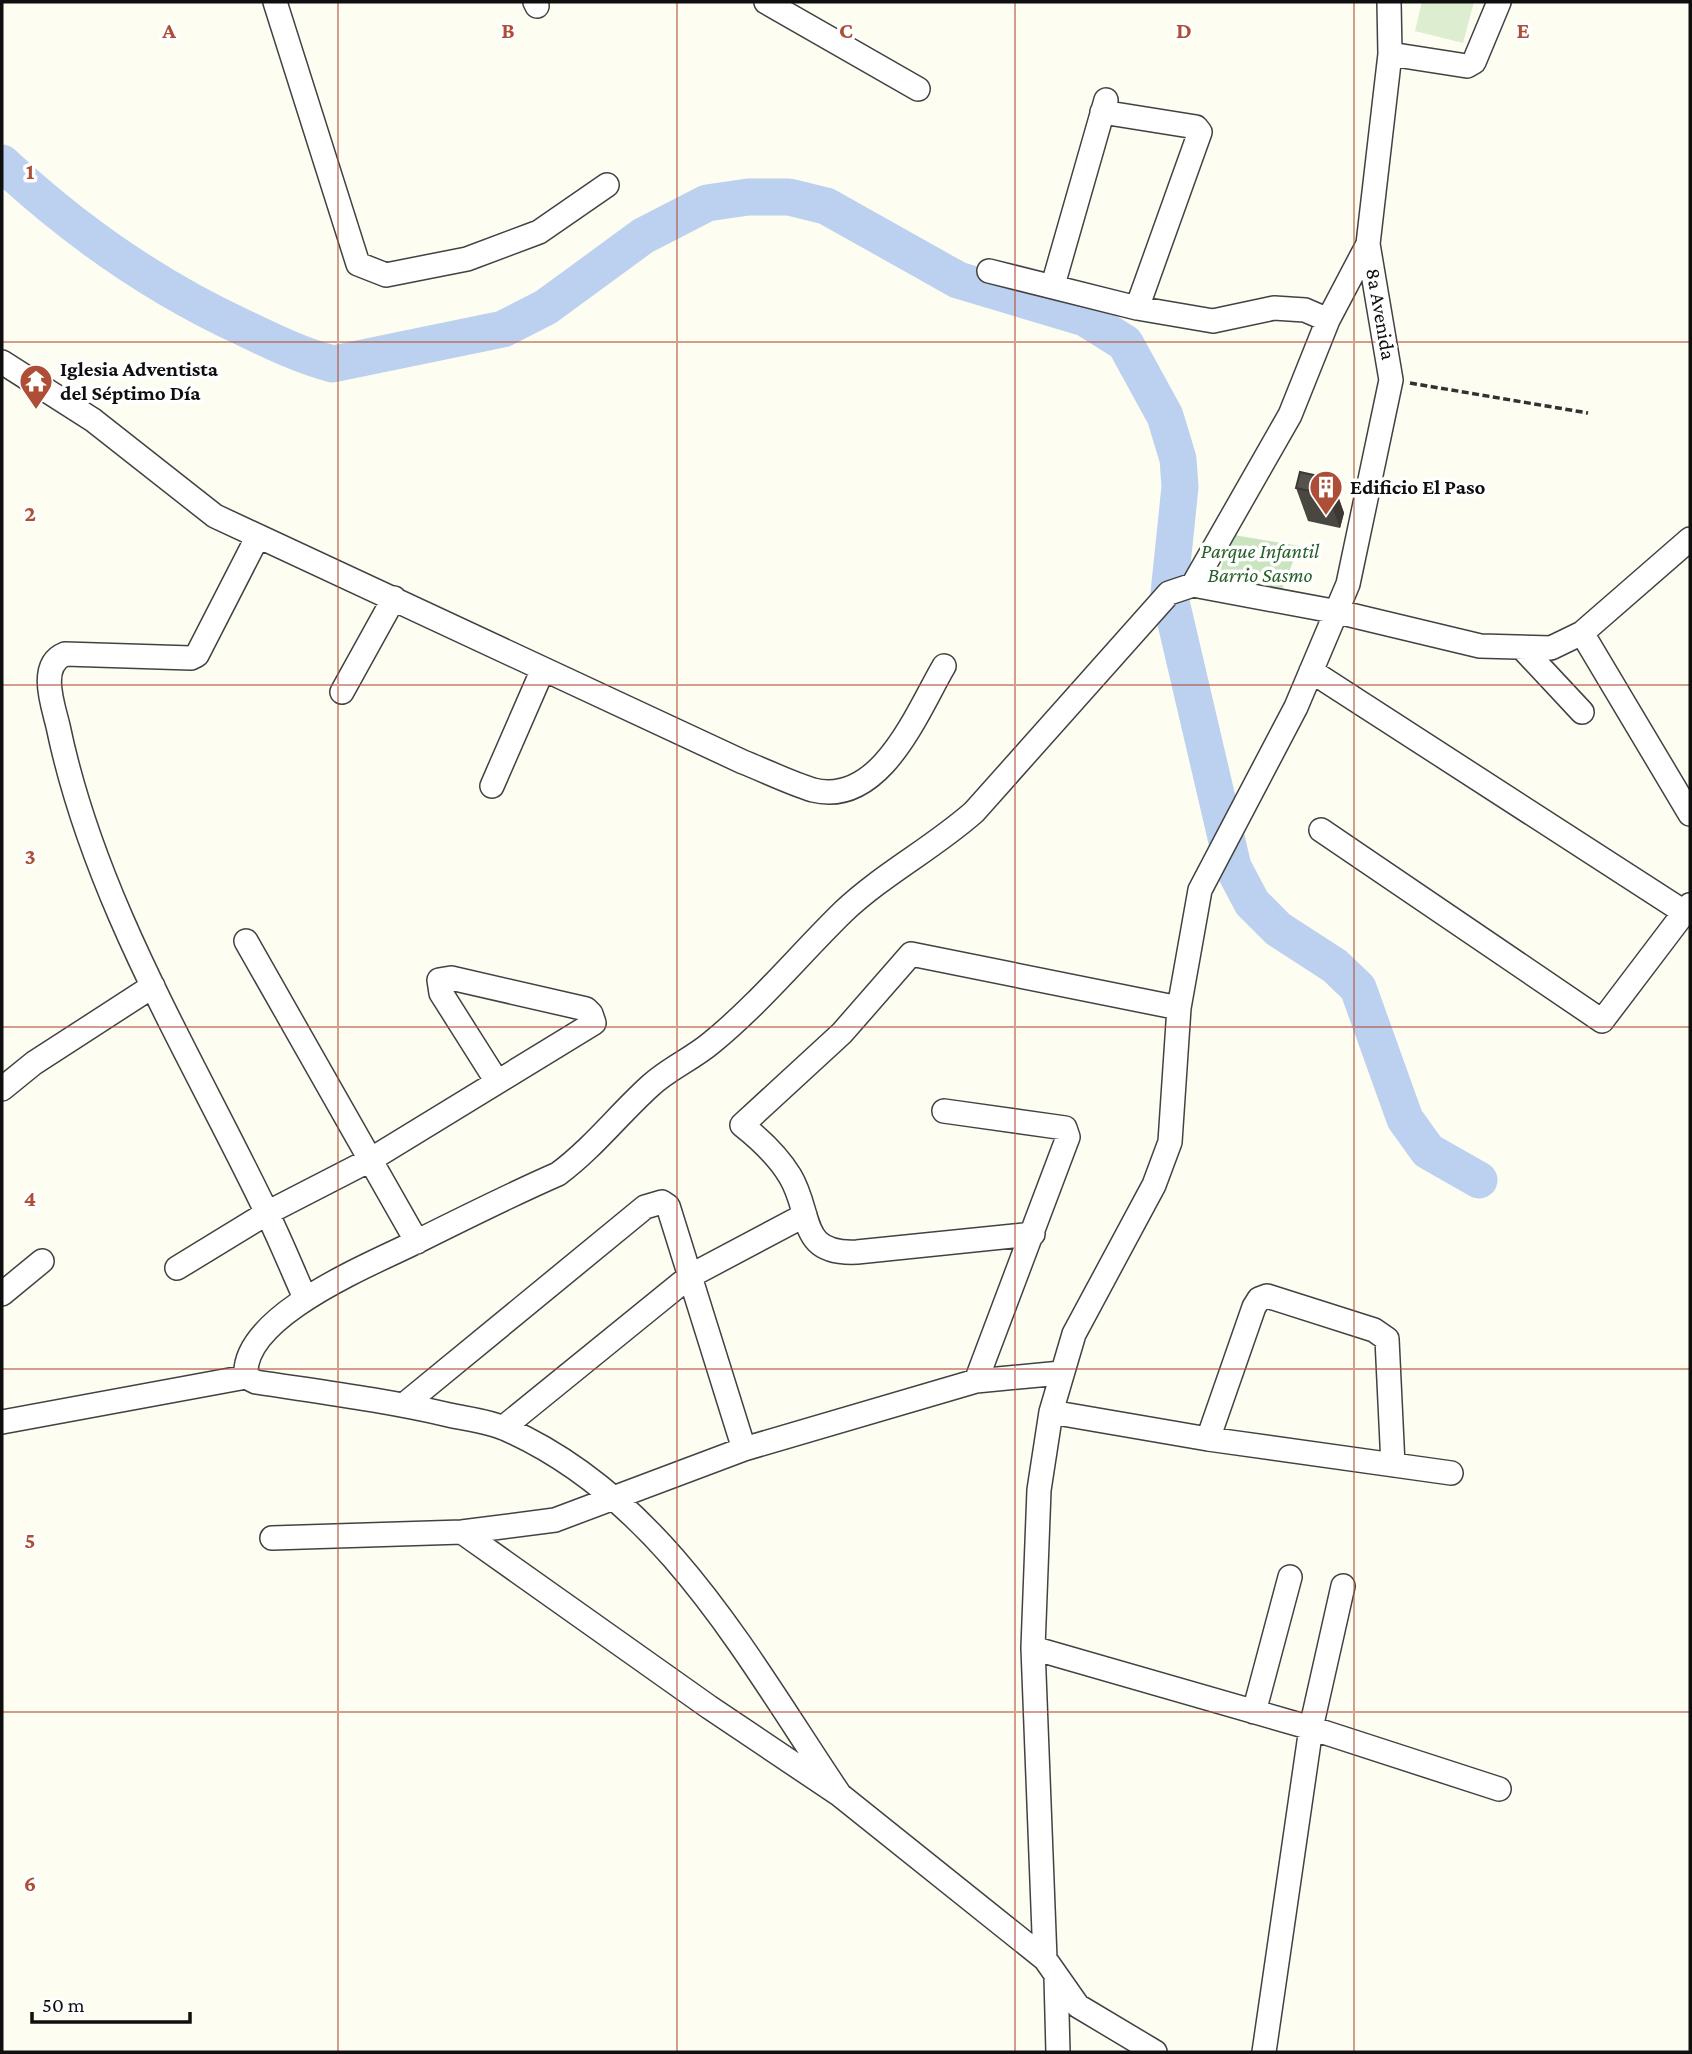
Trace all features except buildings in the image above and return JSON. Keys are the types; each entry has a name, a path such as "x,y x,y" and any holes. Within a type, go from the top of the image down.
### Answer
{"street":[{"path":"275,2 358,264 386,275 467,259 539,232 607,185"},
{"path":"766,2 918,89"},
{"name":"8a Avenida","path":"1058,2052 1050,1968 1033,1648 1039,1490 1051,1412 1074,1334 1154,1185 1170,1142 1179,1008 1200,890 1240,808 1296,707 1348,584 1391,380 1368,244 1390,54 1389,2"},
{"path":"1390,54 1467,66 1474,62 1499,2"},
{"path":"1053,285 1104,106 1196,127 1200,132 1137,308"},
{"path":"1193,585 1290,415 1328,320 1368,244"},
{"path":"989,271 1137,308 1213,321 1274,307 1305,310 1328,320"},
{"path":"2,362 93,420 215,516 743,762 816,791 852,789 885,767 944,666"},
{"path":"258,536 197,655 191,658 65,654 54,663 50,691 70,785 104,879 153,986 267,1213 305,1298"},
{"path":"246,1377 247,1357 255,1343 305,1298 381,1256 558,1174 580,1158 652,1083 710,1044 752,1006 845,911 908,859 943,839 974,812 1169,593 1193,585 1338,612 1480,646 1524,650 1551,648 1582,633 1690,539"},
{"path":"342,692 394,598"},
{"path":"1582,633 1690,814"},
{"path":"1524,650 1582,712"},
{"path":"492,786 543,668"},
{"path":"1311,671 1687,909 1602,1021 1321,830"},
{"path":"246,941 416,1242"},
{"path":"1033,1234 844,1253 829,1250 815,1241 807,1229 805,1215 791,1178 776,1155 742,1125 842,1033 911,954 1179,1008"},
{"path":"177,1269 267,1213 370,1160 496,1080 594,1023 591,1014 586,1009 451,978 439,980 441,993 496,1080"},
{"path":"2,1089 34,1063 153,986"},
{"path":"944,1111 1066,1128 1069,1137 976,1381"},
{"path":"405,1404 645,1207 656,1203 668,1206 744,1449"},
{"path":"504,1427 690,1276 805,1215"},
{"path":"2,1294 42,1261"},
{"path":"1208,1439 1254,1307 1259,1299 1268,1296 1374,1330 1387,1339 1393,1465"},
{"path":"272,1538 462,1532 555,1520 744,1449 976,1381 1061,1373"},
{"path":"2,1422 246,1377 256,1382 405,1404 504,1427 567,1461 614,1497 696,1582 840,1795"},
{"path":"1051,1412 1208,1439 1451,1473"},
{"path":"462,1532 709,1707 840,1795 1050,1968 1079,2006 1155,2052"},
{"path":"1254,1712 1290,1577"},
{"path":"1264,2052 1311,1728 1343,1586"},
{"path":"1033,1648 1311,1728 1499,1788"}],"path":[{"path":"1391,380 1587,413"}],"green space":[{"path":"1422,2 1474,2 1463,43 1415,31"},
{"name":"Parque Infantil Barrio Sasmo","path":"1228,534 1299,546 1282,590 1219,581"}],"waterway":[{"path":"2,163 87,234 178,294 210,312 299,353 333,364 503,329 546,307 643,236 707,203 748,197 789,197 826,206 958,280 1085,318 1125,343 1165,416 1178,459 1180,487 1169,593 1233,867 1252,903 1278,929 1335,966 1358,988 1405,1119 1428,1151 1479,1180"}],"place":[{"name":"Iglesia Adventista del Séptimo Día","path":"36,411"},
{"name":"Edificio El Paso","path":"1326,517"}]}
